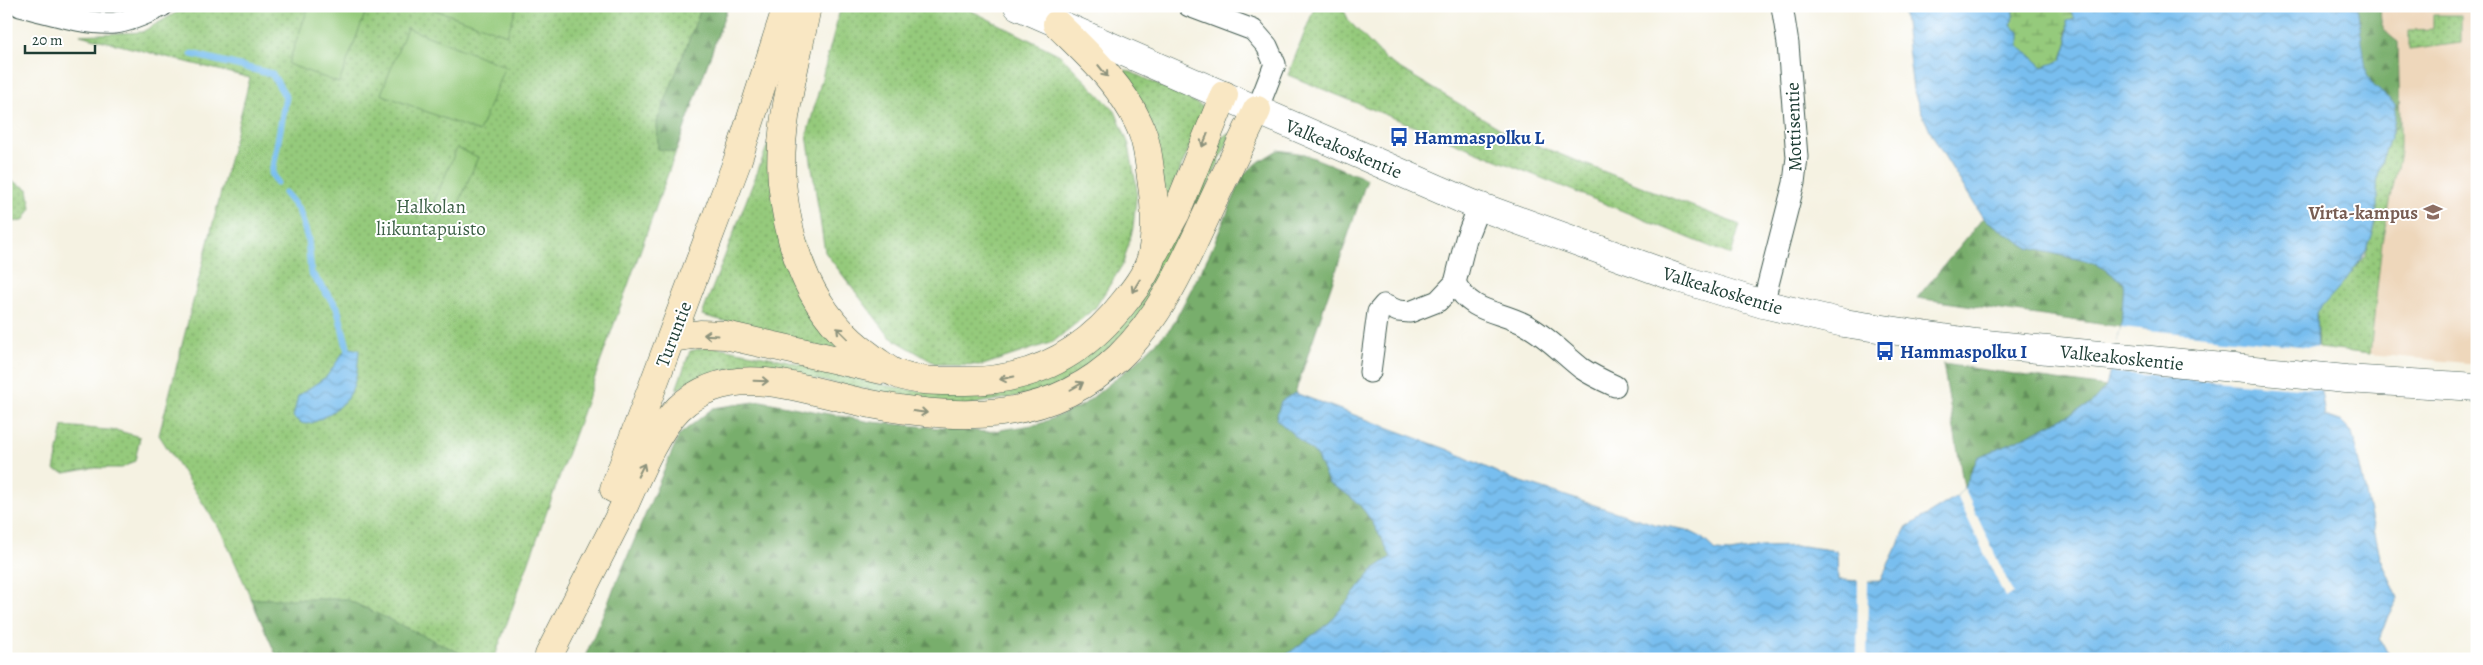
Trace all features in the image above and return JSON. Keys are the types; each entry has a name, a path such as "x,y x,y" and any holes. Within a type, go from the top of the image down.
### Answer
{"main road":[{"name":"Turuntie","path":"549,657 672,338 737,162 787,6"},
{"path":"807,6 782,140 782,181 795,255 814,295 838,330 855,346 896,374"},
{"path":"1057,24 1099,65 1116,86 1129,105 1144,137 1154,201 1152,256"},
{"path":"672,338 700,334 725,336 923,380 985,382 1010,379 1057,360 1083,345 1112,318 1135,288 1176,213 1224,95"},
{"path":"549,657 640,472 661,433 678,409 718,385 764,380 865,403 940,415 995,414 1048,402 1092,378 1118,358 1140,334 1179,275 1257,110"}],"street":[{"path":"20,6 91,22 117,22 144,15 162,6"},
{"name":"Valkeakoskentie","path":"1018,6 1479,206 1678,278 1763,304 1853,324 1976,342 2346,379 2477,387"},
{"path":"1188,6 1253,30 1267,46 1275,64 1257,110"},
{"name":"Mottisentie","path":"1763,304 1794,182 1797,157 1788,44 1782,6"},
{"path":"1370,372 1378,312 1384,305 1398,311 1410,312 1438,301 1455,283 1466,239 1479,206"},
{"path":"1455,283 1461,295 1476,306 1525,324 1542,335 1583,369 1615,386"}],"shaded area":[{"name":"Virta-kampus","path":"2381,6 2477,6 2477,364 2370,354 2382,242 2400,153 2398,42 2384,33 2379,21"}],"green space":[{"name":"Halkolan liikuntapuisto","path":"188,6 728,6 494,659 278,659 222,533 159,435 250,78 80,35 142,32"},
{"path":"309,6 368,6 339,83 288,64"},
{"path":"424,6 517,6 507,35"},
{"path":"702,6 728,6 676,152 658,149 657,122"},
{"path":"841,6 962,6 1060,55 1115,111 1129,145 1137,190 1133,228 1123,264 1095,308 1053,342 983,365 936,364 890,337 825,252 807,135"},
{"path":"1315,6 1342,6 1349,21 1386,60 1511,135 1740,225 1731,255 1288,75"},
{"path":"2015,6 2068,6 2075,19 2066,30 2068,41 2061,61 2043,67 2018,46 2019,32 2011,26"},
{"path":"2357,6 2381,6 2383,27 2398,42 2400,123 2393,130 2394,116 2392,106 2385,95 2370,83 2367,75"},
{"path":"2433,15 2461,15 2461,43 2409,50 2409,30 2433,29"},
{"path":"407,28 505,66 479,132 381,94"},
{"path":"1127,70 1206,108 1161,215 1121,71"},
{"path":"2400,123 2400,153 2382,242 2370,354 2318,348 2316,313 2365,256 2376,223 2376,187 2379,168 2393,130"},
{"path":"1228,133 1230,137 1179,251 1143,313 1106,355 1053,390 957,407 755,368 720,371 694,380 676,390 690,351 711,346 784,360 879,384 918,391 1074,362 1221,138"},
{"path":"770,139 773,177 853,356 702,315"},
{"path":"457,148 478,157 455,213 433,204"},
{"path":"1278,150 1304,154 1367,179 1295,393 1281,401 1276,419 1316,455 1329,484 1351,498 1367,514 1391,557 1375,568 1330,622 1281,659 584,659 679,435 713,408 761,401 871,422 987,432 1039,424 1083,405 1134,364 1171,328 1210,253 1244,174"},
{"path":"6,178 28,189 31,208 23,221 6,222"},
{"path":"1983,218 2029,248 2095,263 2124,282 2121,327 1917,298"},
{"path":"1943,364 2106,387 2091,404 2025,437 1978,457 1964,488"},
{"path":"63,426 119,431 140,437 135,461 122,468 93,468 65,473 54,470"},
{"path":"251,599 346,599 473,659 278,659"}],"water":[{"path":"1903,6 2015,6 2011,26 2019,32 2019,46 2043,67 2062,60 2068,41 2067,21 2075,19 2068,6 2357,6 2367,75 2374,86 2395,104 2395,114 2392,131 2379,171 2376,218 2371,238 2352,272 2316,313 2317,367 2325,416 2342,422 2352,432 2380,556 2398,598 2388,616 2379,640 2395,659 1281,659 1330,622 1375,568 1391,557 1360,505 1341,490 1329,484 1316,455 1276,419 1281,401 1295,393 1449,450 1509,478 1654,524 1687,530 1701,537 1716,551 1730,552 1761,547 1803,546 1837,551 1838,580 1872,581 1880,581 1906,528 1957,496 1964,488 1978,457 2025,437 2091,404 2106,387 2121,327 2124,282 2095,263 2029,248 1983,218 1937,144 1913,90"},
{"path":"347,347 359,350 356,377 348,396 338,407 318,420 307,424 300,422 293,417 298,396 327,376"}],"pier":[{"path":"2121,327 2318,348 2321,390 2109,372"},
{"path":"1964,488 2013,593 2005,597 1957,496"},
{"path":"1858,579 1868,579 1867,659 1857,659"}],"waterway":[{"path":"192,54 272,74 286,97 272,173 277,182"},
{"path":"285,193 299,210 308,239 311,273 337,307 347,347"}],"place":[{"name":"Hammaspolku L","path":"1399,137"},
{"name":"Virta-kampus","path":"2433,212"},
{"name":"Hammaspolku I","path":"1885,351"}]}
